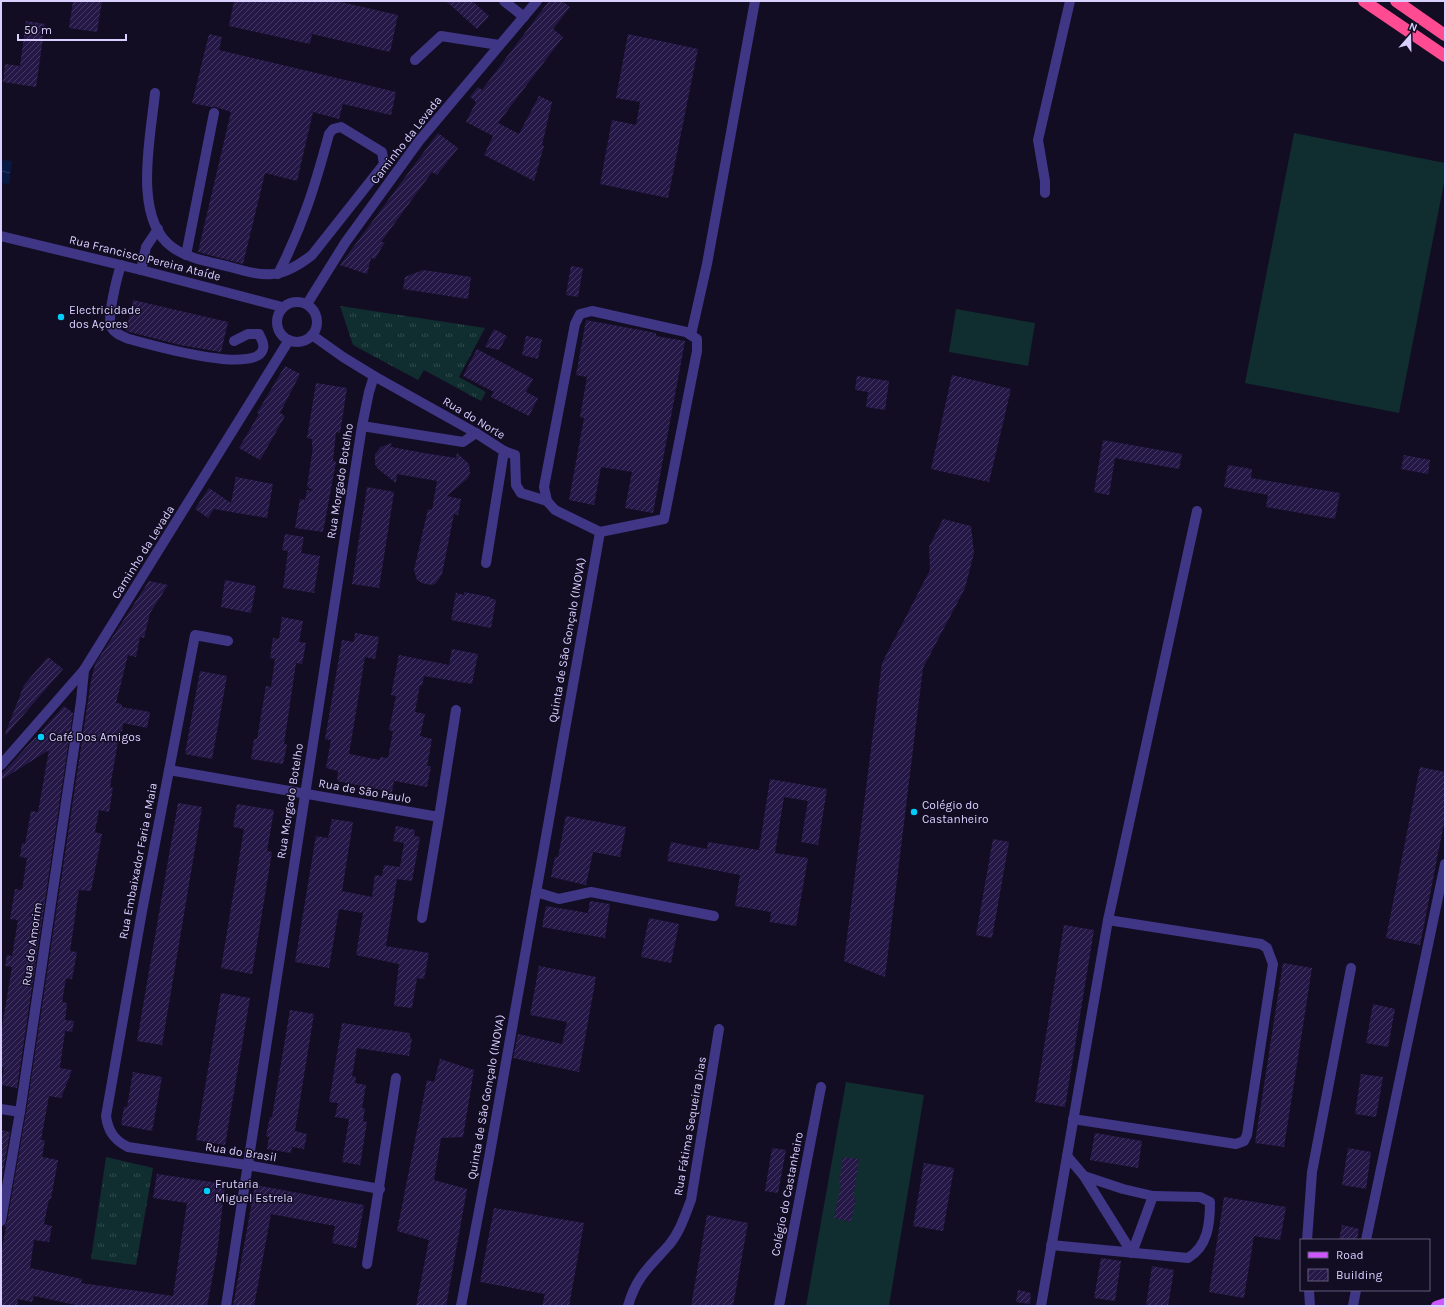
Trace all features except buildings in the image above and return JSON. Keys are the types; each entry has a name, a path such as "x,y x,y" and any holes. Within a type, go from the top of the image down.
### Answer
{"highway":[{"path":"1364,1 1445,56"},
{"path":"1396,1 1445,35"}],"main road":[{"path":"1436,1306 1445,1303"}],"street":[{"path":"504,1 524,16"},
{"name":"Caminho da Levada","path":"307,304 346,243 419,142 537,1"},
{"path":"691,335 707,264 755,1"},
{"path":"1045,193 1045,181 1038,140 1070,1"},
{"path":"415,60 441,36 499,45"},
{"path":"155,93 146,184 148,202 153,222 171,246 186,255 260,276 278,274 298,266 312,255 384,164 382,152 340,127 333,129 329,134 315,188 304,220 278,274"},
{"path":"186,255 214,113"},
{"path":"140,270 146,246 158,229"},
{"name":"Rua Francisco Pereira Ataíde","path":"1,236 282,307"},
{"path":"120,265 111,309 111,326 116,334 128,339 217,359 252,359 260,355 263,350 264,344 258,334 248,334 234,341"},
{"path":"297,301 307,304 312,308 317,318 315,330 312,335 302,341 289,340 280,333 276,323 282,307 297,301"},
{"path":"592,311 686,332 697,339 697,352 664,519 600,532 555,510 547,501 544,487 575,324 580,314 592,311"},
{"path":"312,335 343,358 374,376"},
{"name":"Caminho da Levada","path":"1,765 84,670 289,340"},
{"name":"Rua Morgado Botelho","path":"226,1306 362,426 374,376"},
{"name":"Rua do Norte","path":"374,376 476,433 504,451 486,563"},
{"path":"362,426 463,442 476,433"},
{"path":"504,451 515,455 516,485 522,493 547,501"},
{"path":"1041,1306 1108,920 1197,511"},
{"name":"Quinta de São Gonçalo (INOVA)","path":"461,1306 489,1158 600,532"},
{"name":"Rua Embaixador Faria e Maia","path":"107,1125 106,1116 114,1067 195,635 228,642"},
{"name":"Rua do Amorim","path":"1,1221 20,1112 81,701 84,670"},
{"path":"422,918 456,710"},
{"name":"Rua de São Paulo","path":"169,770 439,817"},
{"path":"1366,1239 1445,864"},
{"path":"536,892 559,899 591,892 714,916"},
{"path":"1073,1119 1236,1144 1244,1141 1247,1135 1273,964 1267,948 1260,944 1108,920"},
{"path":"1307,1239 1312,1172 1351,968"},
{"name":"Rua Fátima Sequeira Dias","path":"628,1306 639,1278 654,1259 670,1244 682,1225 691,1200 719,1029"},
{"path":"367,1264 380,1189 396,1078"},
{"name":"Colégio do Castanheiro","path":"779,1306 821,1087"},
{"path":"1,1109 20,1112"},
{"name":"Rua do Brasil","path":"107,1125 111,1134 120,1143 128,1147 247,1165 380,1189"},
{"path":"1067,1156 1084,1176 1132,1252"},
{"path":"1051,1245 1188,1258 1196,1253 1204,1244 1210,1219 1210,1202 1200,1197 1153,1196 1123,1189 1084,1176"},
{"path":"1132,1252 1153,1196"},
{"path":"1309,1291 1310,1306"},
{"path":"1353,1306 1356,1291"}],"green space":[{"path":"1294,133 1445,163 1445,178 1399,413 1245,383"},
{"path":"340,306 485,328 459,377 486,392 481,401 424,370 418,380 353,345"},
{"path":"956,309 1035,323 1028,366 949,352"},
{"path":"846,1082 924,1095 889,1306 806,1306"},
{"path":"106,1157 153,1168 136,1265 91,1259"}],"water":[{"path":"2,160 12,161 9,184 1,183"}],"place":[{"name":"Electricidade dos Açores","path":"61,317"},
{"name":"Café Dos Amigos","path":"41,737"},
{"name":"Colégio do Castanheiro","path":"914,812"},
{"name":"Frutaria Miguel Estrela","path":"207,1191"}]}
